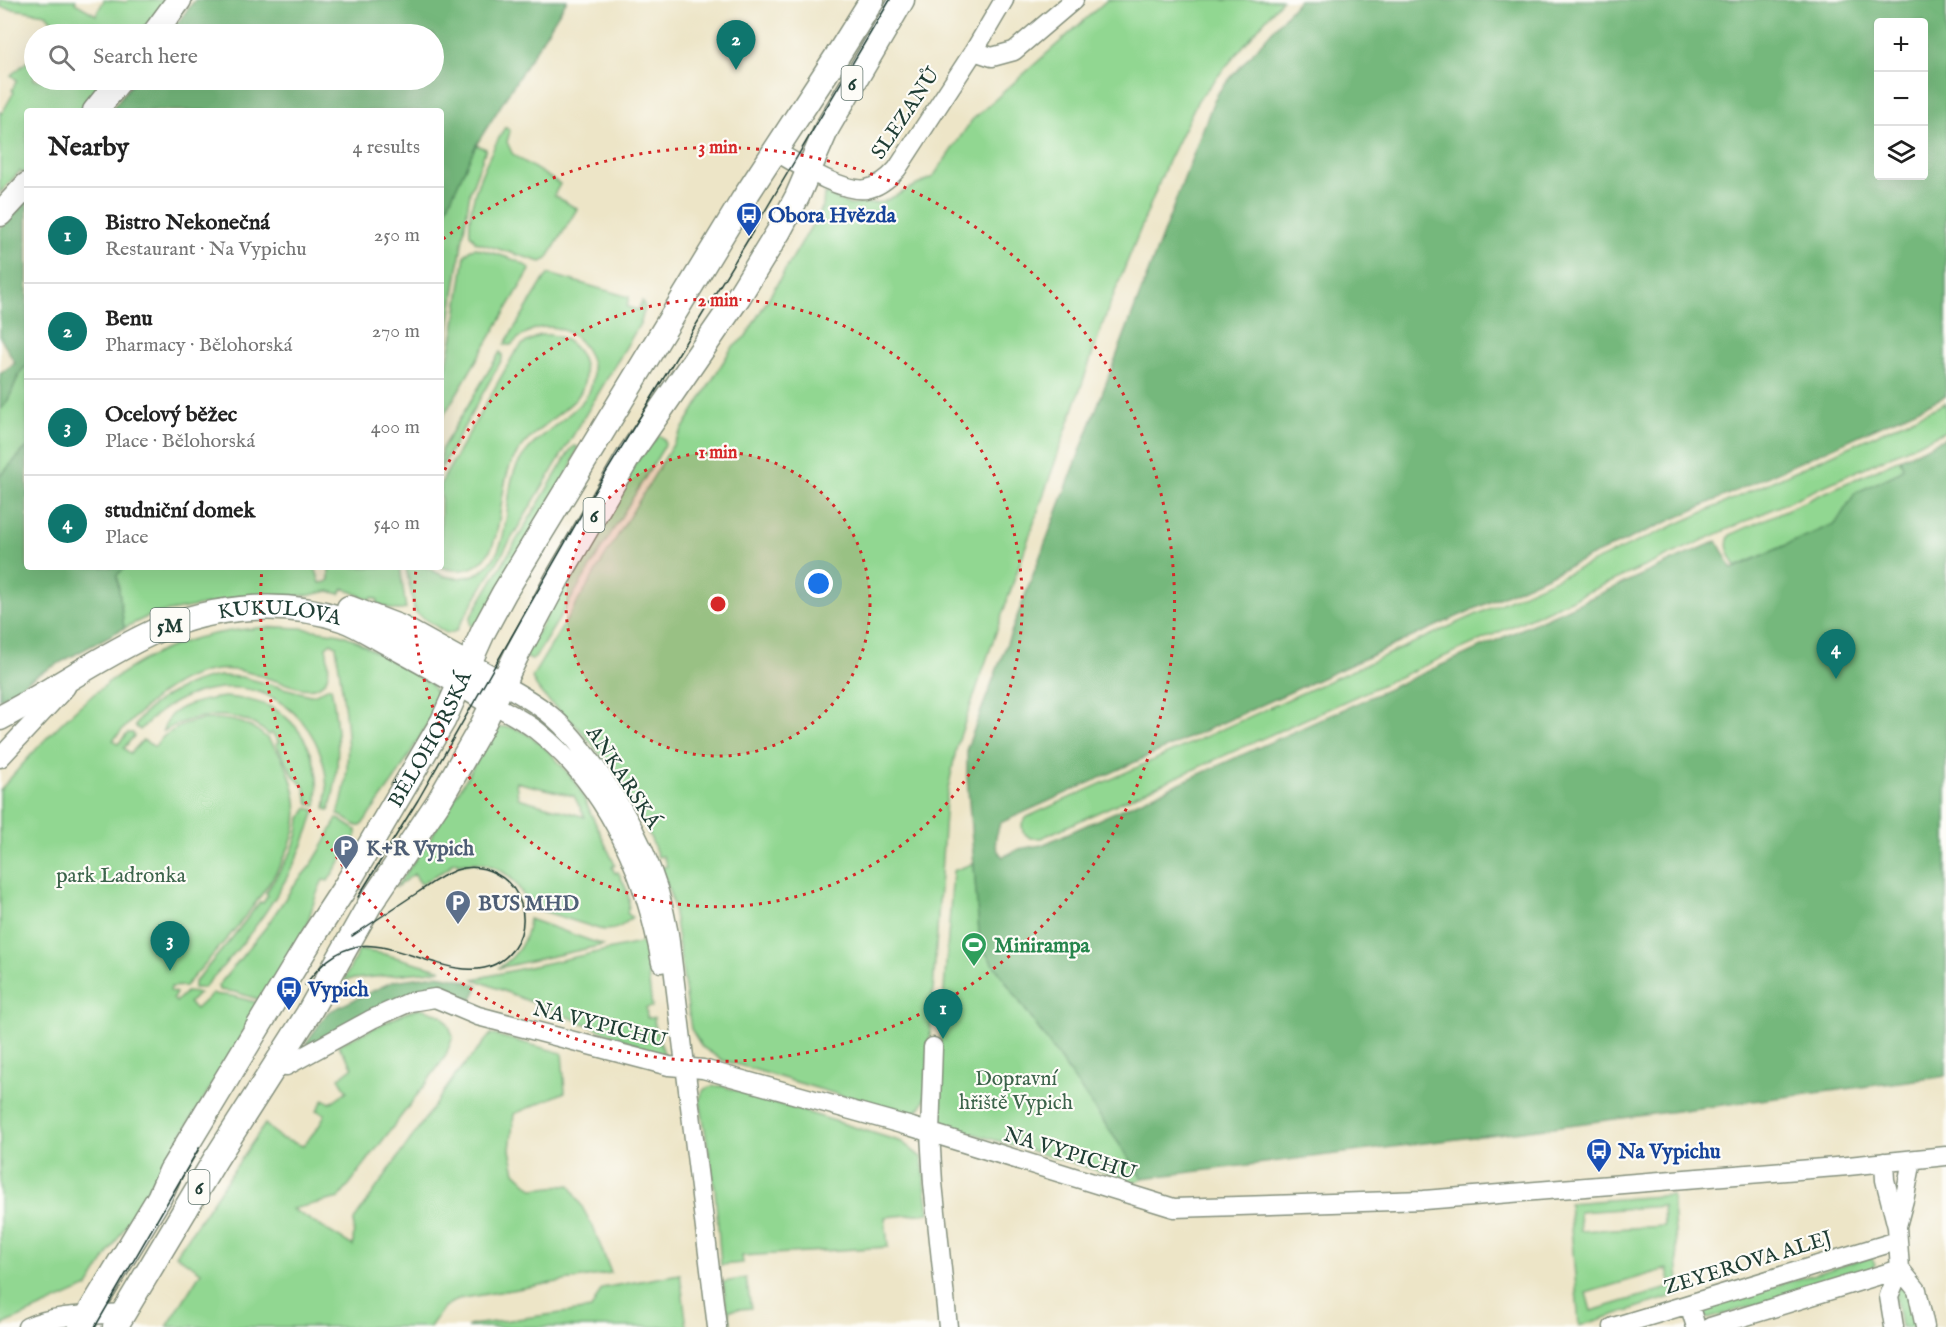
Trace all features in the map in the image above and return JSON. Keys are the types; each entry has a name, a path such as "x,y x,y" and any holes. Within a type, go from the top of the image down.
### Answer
{"main road":[{"path":"161,24 179,0"},
{"name":"BĚLOHORSKÁ","path":"85,1321 159,1198 171,1171 344,889 443,721 484,630 504,593 775,151 872,0"},
{"name":"BĚLOHORSKÁ","path":"119,1320 308,1014 370,904 439,801 557,579 630,454 748,282 786,219 834,113 902,0"},
{"path":"97,108 112,90"},
{"path":"0,214 24,188"},
{"name":"KUKULOVA","path":"0,718 143,636 176,622 219,612 273,607 318,613 344,620 465,674"},
{"name":"5M","path":"465,674 497,694"}],"street":[{"name":"SLEZANŮ","path":"808,169 842,186 855,189 870,188 887,178 900,164 1005,0"},
{"path":"974,51 992,57 1014,51 1074,0"},
{"path":"775,151 808,169"},
{"path":"0,758 77,674"},
{"name":"ANKARSKÁ","path":"497,694 561,754 596,796 619,834 637,871 650,909 684,1068 717,1327"},
{"name":"NA VYPICHU","path":"277,1061 286,1066 372,1019 410,1002 435,998 478,1016 669,1066 712,1072 930,1133 1174,1208 1424,1200 1946,1156"},
{"path":"933,1047 930,1133 948,1327"},
{"path":"1897,1234 1911,1160"},
{"path":"1884,1162 1897,1234 1900,1269 1889,1296 1894,1327"},
{"name":"ZEYEROVA ALEJ","path":"1613,1327 1897,1234"},
{"path":"1710,1327 1900,1269"},
{"path":"1900,1269 1917,1290 1924,1327"},
{"path":"1689,1304 1696,1327"},
{"path":"27,1327 58,1318 85,1321 119,1320"}],"green space":[{"path":"0,0 76,0 75,3 96,15 104,0 127,2 128,0 166,0 148,24 54,24 46,14 0,7"},
{"path":"195,0 567,0 476,145 444,214 444,108 112,108 127,90 444,90 444,24 177,24"},
{"path":"1107,0 1282,0 1198,100 1168,161 1108,309 957,745 946,799 926,1094 921,1107 910,1116 722,1060 702,1047 691,1029 672,900 661,868 667,866 663,856 658,857 635,808 603,759 581,731 540,691 532,677 731,349 746,336 823,206 824,193 850,205 883,202 933,177 972,120"},
{"path":"1299,0 1946,0 1946,396 1000,823 996,845 1003,857 1019,849 1042,845 1717,541 1732,569 1836,523 1855,493 1898,473 1903,467 1900,459 1946,438 1946,1076 1143,1178 980,945 967,776 967,748 1214,100 1220,90"},
{"path":"24,64 24,90 98,90 83,108 24,108 24,172 20,171 0,193 0,112 2,113 14,92 12,90 17,80 11,75"},
{"path":"505,127 510,131 507,142 512,153 560,184 554,195 577,209 547,259 541,262 476,242 470,234 475,192"},
{"path":"476,145 486,149 470,192 444,352 444,214"},
{"path":"24,204 24,368 8,400 0,410 0,374 15,363 0,337 0,228"},
{"path":"476,248 514,260 530,270 444,415 444,376 454,331 465,255 471,249"},
{"path":"549,274 629,297 627,307 638,310 642,301 645,307 641,322 456,631 446,633 415,612 407,570 431,570 448,577 459,578 480,572 490,564 497,554 505,530 512,479 521,459 534,443 580,405 589,392 593,379 589,355 583,345 563,330 551,327 538,328 523,335 511,345 504,345"},
{"path":"540,335 550,335 569,342 580,354 584,366 585,379 581,391 572,402 526,442 515,456 507,475 498,528 490,551 474,567 464,570 444,568 444,478 514,354 523,344"},
{"path":"500,352 502,359 444,463 444,445"},
{"path":"24,368 24,450 0,476 0,410 8,400"},
{"path":"1946,403 1946,431 1041,838 1030,838 1023,832 1022,824 1027,817"},
{"path":"659,435 664,439 665,445 535,658 531,660 524,656 629,470"},
{"path":"578,447 569,471 476,628 470,625 470,618 571,449"},
{"path":"24,450 24,570 123,570 117,575 124,628 37,675 0,699 0,476"},
{"path":"1900,459 1903,467 1898,473 1855,493 1837,523 1736,567 1727,543 1730,535"},
{"path":"122,570 316,570 320,583 327,582 329,570 400,570 406,609 388,608 377,603 378,600 372,597 370,600 343,588 340,594 329,591 310,595 231,600 153,614 124,628 117,574"},
{"name":"park Ladronka","path":"279,627 340,634 353,639 430,683 437,694 436,710 395,779 361,826 357,826 338,814 344,793 348,751 336,646 331,643 326,647 328,675 326,680 317,687 307,689 297,687 236,670 199,673 183,680 152,701 113,740 118,744 128,733 133,733 134,736 124,748 130,754 143,740 155,747 165,735 188,723 208,719 230,720 258,731 268,739 284,762 294,789 297,816 288,849 278,870 249,912 185,986 171,987 170,991 176,993 173,999 176,1002 186,992 199,993 189,1003 196,1009 212,994 232,996 262,1004 88,1287 0,1326 0,790 78,708 107,683 135,665 192,639 235,630"},
{"path":"220,676 242,677 310,695 331,687 338,749 336,780 329,810 325,809 327,785 323,762 315,741 302,722 286,706 267,695 245,689 209,690 166,707 140,730 135,726 141,717 160,700 197,682"},
{"path":"225,697 266,705 291,722 301,734 314,761 317,776 316,806 308,803 305,788 294,776 276,744 279,742 272,733 269,735 244,720 217,716 188,720 162,732 170,717 183,707 204,700"},
{"path":"512,728 534,739 554,757 578,786 615,865 612,867 615,873 618,872 627,892 629,908 627,913 632,917 621,926 609,930 599,929 527,906 523,895 510,877 492,866 481,863 458,864 457,861 421,884 414,874 395,888 428,842 497,729","holes":["516,782 574,796 585,817 518,798"]},
{"path":"307,808 315,810 307,835 270,906 221,969 203,988 194,988 194,983 260,902 263,903 268,895 266,893 292,851 300,820"},
{"path":"337,818 356,830 357,834 328,881 323,880 301,942 293,957 261,1000 219,990 218,986 266,927 295,884 312,864"},
{"name":"Dopravní hřiště Vypich","path":"974,863 980,945 1143,1178 1136,1182 934,1122 953,871"},
{"path":"529,919 603,945 498,968 511,959 520,948"},
{"path":"644,942 647,944 647,967 652,1007 646,1008 647,1018 654,1018 655,1028 665,1056 474,979"},
{"path":"359,950 384,954 442,970 344,980"},
{"path":"437,975 459,979 478,986 472,1000 444,992 309,1044 306,1043 328,1012 394,981"},
{"path":"420,1008 439,1014 446,1020 453,1037 445,1057 339,1198 292,1209 353,1246 354,1220 455,1076 491,1034 562,1053 565,1092 514,1114 510,1150 515,1172 533,1189 570,1185 593,1227 611,1273 458,1299 444,1307 430,1327 167,1327 201,1272 176,1255 265,1124 280,1138 303,1146 319,1126 325,1114 317,1110 324,1099 330,1103 347,1091 339,1078 353,1067 338,1045"},
{"path":"722,1086 902,1142 922,1158 929,1213 885,1217 888,1247 742,1256 743,1263 721,1265 715,1189 700,1101 704,1090"},
{"path":"1672,1195 1680,1294 1579,1326 1569,1203","holes":["1663,1206 1664,1226 1580,1231 1579,1212","1667,1269 1672,1287 1591,1311 1586,1293"]},
{"path":"1871,1257 1875,1264 1872,1270 1708,1319 1702,1313 1702,1308"},
{"path":"680,1274 687,1327 467,1327 591,1309 602,1288"},
{"path":"746,1278 751,1308 729,1310 731,1327 729,1327 723,1282"},
{"path":"1906,1287 1910,1294 1918,1327 1901,1327 1895,1294 1898,1288"}],"tram line":[{"path":"358,897 418,800 593,494 890,0"},
{"path":"305,985 328,960 342,951 359,946 378,946 461,969 481,969 498,963 514,948 519,938 523,921 521,904 511,886 496,873 466,868 441,877 352,936"},
{"path":"95,1327 199,1148"}],"place":[{"name":"Benu","path":"736,70"},
{"name":"Obora Hvězda","path":"749,238"},
{"name":"studniční domek","path":"1836,679"},
{"name":"K+R Vypich","path":"346,871"},
{"name":"BUS MHD","path":"458,926"},
{"name":"Minirampa","path":"974,968"},
{"name":"Ocelový běžec","path":"170,971"},
{"name":"Vypich","path":"289,1012"},
{"name":"Bistro Nekonečná","path":"943,1039"},
{"name":"Na Vypichu","path":"1599,1174"}]}
